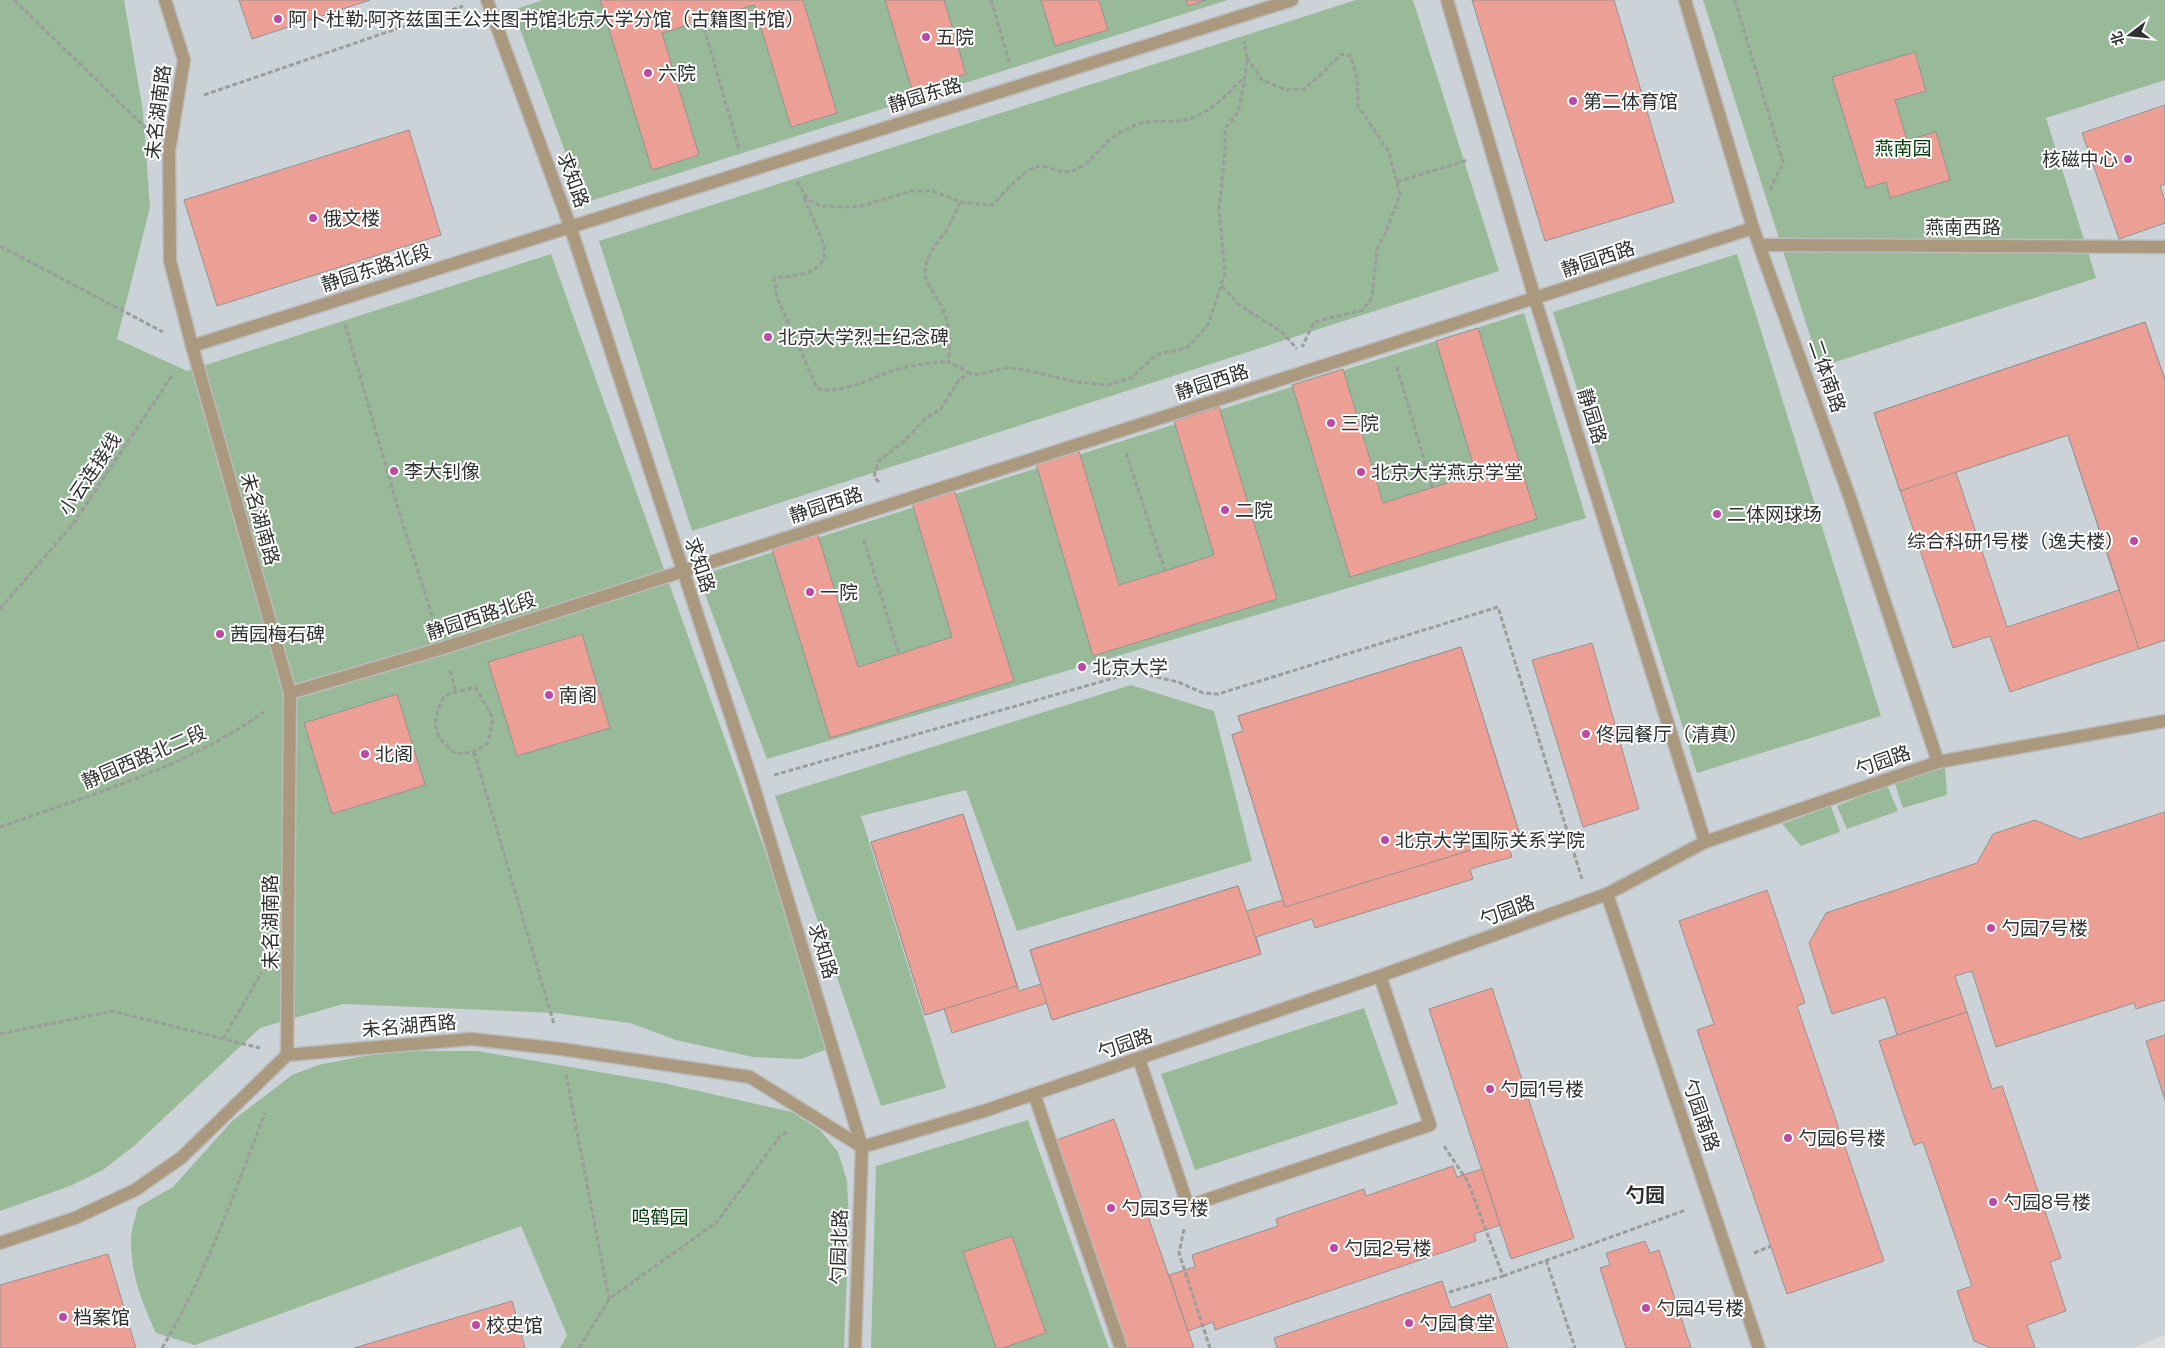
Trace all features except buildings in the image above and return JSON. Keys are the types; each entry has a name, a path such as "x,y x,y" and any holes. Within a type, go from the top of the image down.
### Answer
{"street":[{"name":"未名湖南路","path":"165,0 184,60 169,151 170,261 192,346 290,693 288,1055"},
{"name":"求知路","path":"488,0 570,226 752,781 862,1147"},
{"name":"静园东路","path":"570,226 1292,0"},
{"name":"静园路","path":"1447,0 1535,299 1705,842"},
{"name":"二体南路","path":"1685,0 1753,228 1761,245 1848,491 1938,762"},
{"name":"静园东路北段","path":"192,346 570,226"},
{"name":"静园西路","path":"682,570 1753,228"},
{"name":"燕南西路","path":"1761,245 2165,247"},
{"name":"静园西路北段","path":"290,693 442,648 682,570"},
{"name":"勺园路","path":"862,1147 984,1111 1380,976 1607,894 1705,842 1938,762 2165,721"},
{"name":"勺园南路","path":"1607,894 1759,1348"},
{"path":"1139,1059 1188,1206 1430,1125 1380,976"},
{"name":"未名湖西路","path":"288,1055 471,1039 561,1049 750,1077 862,1147"},
{"path":"0,1243 75,1218 135,1190 181,1158 288,1055"},
{"path":"1034,1094 1121,1348"},
{"name":"勺园北路","path":"855,1348 862,1147"}],"path":[{"path":"14,0 169,151"},
{"path":"991,0 1016,86"},
{"path":"1734,0 1784,162 1753,228"},
{"path":"177,104 465,6"},
{"path":"786,158 824,243 826,255 821,266 804,274 774,278 777,297 817,388 824,390 858,384 918,364 948,362 978,376 1004,368 1020,369 1077,382 1108,385 1121,382 1131,378 1153,358 1163,352 1176,351 1188,347 1208,325 1222,286 1225,273 1219,210 1225,152 1225,129 1238,112 1247,57 1240,16"},
{"path":"702,20 746,171"},
{"path":"1222,286 1239,305 1282,332 1300,352 1314,322 1363,310 1372,297 1377,249 1386,232 1400,195 1389,152 1358,106 1357,78 1351,56 1341,54 1304,89 1286,90 1262,80 1247,57"},
{"path":"803,193 808,200 820,206 858,207 911,191 933,191 960,202 992,205 1029,170 1040,166 1055,171 1074,171 1090,160 1113,136 1136,124 1195,118 1225,97 1245,75"},
{"path":"1397,182 1492,153"},
{"path":"948,362 950,347 949,328 940,304 931,290 925,272 929,256 950,225 960,202"},
{"path":"0,246 192,346"},
{"path":"338,300 400,515 456,692"},
{"path":"1391,345 1432,487"},
{"name":"小云连接线","path":"0,609 73,524 192,346"},
{"path":"892,504 887,491 874,478 878,460 901,444 927,417 940,410 960,380 970,373"},
{"path":"1119,431 1165,571"},
{"path":"857,515 899,654"},
{"path":"752,781 1135,672 1178,682 1203,693 1218,694 1498,607 1589,901"},
{"path":"475,687 494,718 488,743 474,752 456,754 441,742 434,723 438,708 445,695 456,692 475,687"},
{"name":"静园西路北二段","path":"0,827 128,782 196,753 245,725 290,693"},
{"path":"223,1039 263,971"},
{"path":"0,1034 112,1011 288,1055"},
{"path":"162,1348 182,1314 216,1236 266,1109"},
{"path":"579,1348 609,1299 717,1222 780,1136 812,1115"},
{"path":"1430,1125 1468,1182 1503,1276"},
{"path":"1446,1293 1503,1276 1710,1202"},
{"path":"1188,1206 1179,1253 1210,1348"},
{"path":"1546,1260 1575,1348"}],"shaded area":[{"name":"北京大学","path":"0,0 2165,0 2165,1335 2133,1348 0,1348"}],"green space":[{"path":"0,0 124,0 143,111 150,207 117,339 187,371 551,254 835,1046 801,1059 753,1057 676,1040 630,1023 555,1013 343,1004 260,1028 135,1145 103,1170 70,1186 0,1211"},
{"path":"543,0 1228,0 584,203 513,10"},
{"path":"1356,0 1413,0 1499,271 692,531 599,241"},
{"name":"燕南园","path":"1703,0 2165,0 2165,80 2046,118 2096,278 1820,367"},
{"name":"二体网球场","path":"1737,254 1881,716 1697,773 1553,312"},
{"path":"1524,313 1586,518 767,759 698,576"},
{"path":"1131,685 1214,711 1252,861 1017,931 966,790 861,816 946,1088 881,1106 775,796"},
{"path":"1945,767 1947,795 1903,808 1895,784"},
{"path":"1887,785 1898,811 1847,829 1837,806"},
{"path":"1831,806 1840,832 1801,846 1782,824"},
{"path":"1364,1008 1398,1104 1195,1170 1161,1074"},
{"name":"鸣鹤园","path":"412,1051 477,1051 663,1083 792,1112 821,1131 838,1152 847,1181 849,1224 844,1348 560,1348 567,1335 521,1226 195,1345 156,1333 142,1300 133,1266 131,1237 138,1207 173,1187 232,1121 292,1075 318,1065 364,1056"},
{"path":"1028,1120 1109,1348 871,1348 876,1166"}],"place":[{"name":"阿卜杜勒·阿齐兹国王公共图书馆北京大学分馆（古籍图书馆）","path":"278,19"},
{"name":"五院","path":"926,37"},
{"name":"六院","path":"648,73"},
{"name":"第二体育馆","path":"1573,101"},
{"name":"核磁中心","path":"2128,159"},
{"name":"俄文楼","path":"313,218"},
{"name":"北京大学烈士纪念碑","path":"768,337"},
{"name":"三院","path":"1331,423"},
{"name":"李大钊像","path":"394,471"},
{"name":"北京大学燕京学堂","path":"1361,472"},
{"name":"二院","path":"1225,510"},
{"name":"二体网球场","path":"1717,514"},
{"name":"综合科研1号楼（逸夫楼）","path":"2134,541"},
{"name":"一院","path":"810,592"},
{"name":"茜园梅石碑","path":"220,634"},
{"name":"北京大学","path":"1082,667"},
{"name":"南阁","path":"549,695"},
{"name":"佟园餐厅（清真）","path":"1586,734"},
{"name":"北阁","path":"365,754"},
{"name":"北京大学国际关系学院","path":"1385,840"},
{"name":"勺园7号楼","path":"1991,928"},
{"name":"勺园1号楼","path":"1490,1089"},
{"name":"勺园6号楼","path":"1788,1138"},
{"name":"勺园8号楼","path":"1993,1202"},
{"name":"勺园3号楼","path":"1111,1208"},
{"name":"勺园2号楼","path":"1334,1248"},
{"name":"勺园4号楼","path":"1646,1308"},
{"name":"档案馆","path":"63,1317"},
{"name":"勺园食堂","path":"1409,1323"},
{"name":"校史馆","path":"476,1325"}],"district":[{"name":"勺园","path":"1645,1195"}]}
